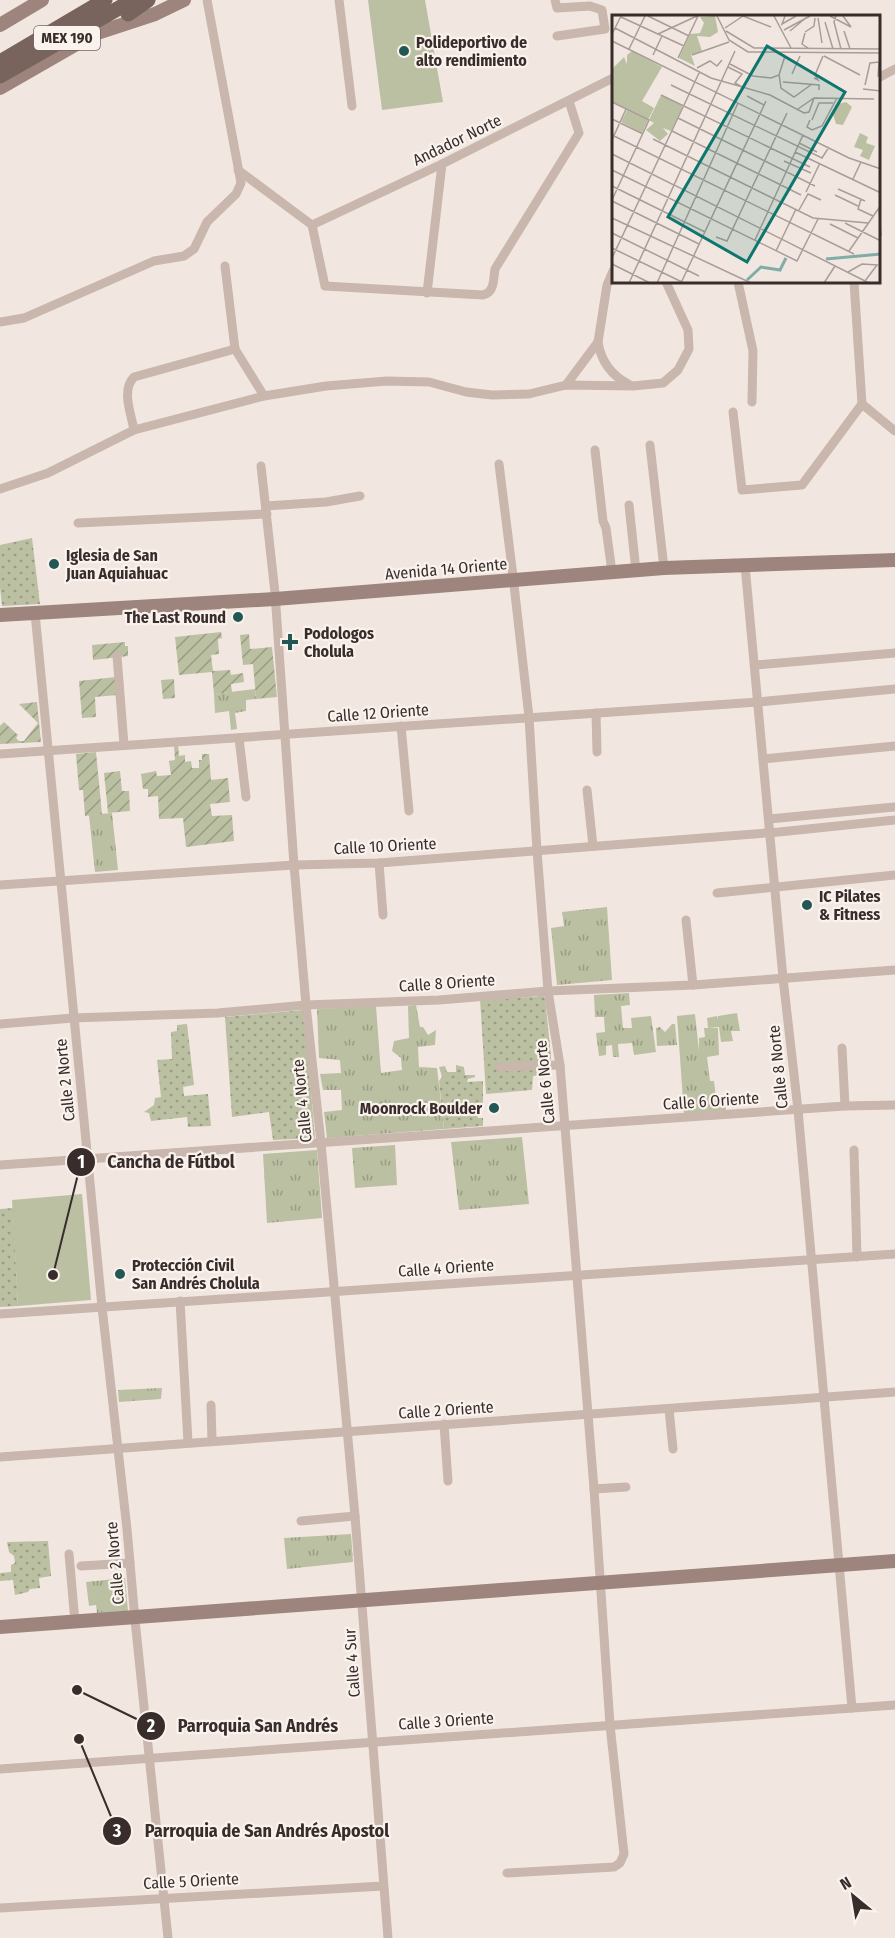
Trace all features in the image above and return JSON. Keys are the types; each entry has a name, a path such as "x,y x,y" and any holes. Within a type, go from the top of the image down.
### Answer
{"main road":[{"path":"0,25 42,0"},
{"name":"MEX 190","path":"0,76 133,0"},
{"path":"0,88 148,0"},
{"path":"94,34 154,14 184,0"},
{"name":"MEX 190","path":"0,62 102,2"},
{"name":"Avenida 14 Oriente","path":"0,615 274,598 664,568 895,560"},
{"path":"0,1627 895,1561"}],"street":[{"path":"0,322 24,318 154,261 184,255 194,249 207,222 236,194 241,183 207,0"},
{"path":"339,0 352,106"},
{"path":"555,0 556,8 590,6 602,10 605,29 556,36"},
{"path":"880,77 895,69"},
{"name":"Andador Norte","path":"312,225 442,164 612,79"},
{"path":"238,170 312,225 325,286 428,293 488,294 493,289 495,269 579,133 569,101"},
{"path":"428,293 442,164"},
{"path":"225,266 235,350 264,396"},
{"path":"612,273 607,285 598,342 600,356 606,366 621,380 633,386"},
{"path":"0,489 48,474 134,430 264,396 326,386 387,381 429,382 466,392 492,395 529,394 566,385 633,386 663,382 678,370 688,349 688,330 667,284"},
{"path":"738,284 753,351 752,402"},
{"path":"733,412 742,490 802,485 862,404 854,284"},
{"path":"566,385 598,342"},
{"path":"134,430 127,393 128,383 134,377 235,350"},
{"path":"862,404 895,431"},
{"path":"650,445 664,568"},
{"path":"596,450 603,521 612,572"},
{"name":"Calle 6 Norte","path":"499,464 529,717 548,991 560,1065 594,1489 610,1725 624,1854 620,1863 614,1867 507,1873"},
{"name":"Calle 4 Norte","path":"261,466 274,598 306,1005 321,1143 362,1601"},
{"path":"78,523 266,510 360,496"},
{"path":"629,505 636,571"},
{"name":"Calle 8 Norte","path":"744,565 783,978 798,1110 852,1708"},
{"name":"Calle 2 Norte","path":"35,613 102,1307 168,1938"},
{"path":"755,665 895,653"},
{"path":"117,656 124,745"},
{"name":"Calle 12 Oriente","path":"0,754 758,702 895,688"},
{"path":"596,713 597,753"},
{"path":"401,726 409,811"},
{"path":"239,738 246,797"},
{"path":"764,759 895,746"},
{"path":"587,790 592,846"},
{"path":"769,819 894,807"},
{"name":"Calle 10 Oriente","path":"0,885 537,851 771,833 895,820"},
{"path":"379,862 383,915"},
{"path":"717,893 895,875"},
{"path":"686,920 693,985"},
{"name":"Calle 8 Oriente","path":"0,1024 74,1018 218,1013 306,1005 439,1000 548,991 693,985 895,970"},
{"path":"842,1048 845,1106"},
{"path":"500,1067 560,1065"},
{"name":"Calle 6 Oriente","path":"0,1165 895,1104"},
{"path":"854,1150 857,1257"},
{"name":"Calle 4 Oriente","path":"0,1314 895,1254"},
{"path":"180,1301 188,1442"},
{"name":"Calle 2 Oriente","path":"0,1456 118,1449 212,1440 347,1433 895,1392"},
{"path":"211,1405 212,1440"},
{"path":"669,1408 673,1449"},
{"path":"444,1424 448,1481"},
{"path":"594,1489 626,1487"},
{"path":"301,1521 355,1516"},
{"path":"69,1554 75,1622"},
{"path":"81,1566 130,1563"},
{"name":"Calle 4 Sur","path":"362,1601 388,1938"},
{"name":"Calle 3 Oriente","path":"0,1769 895,1705"},
{"name":"Calle 5 Oriente","path":"0,1908 383,1886"}],"green space":[{"name":"Polideportivo de alto rendimiento","path":"368,0 425,0 443,102 382,110"},
{"path":"32,538 40,604 2,606 0,545"},
{"path":"221,632 222,638 218,639 219,654 211,655 213,671 230,670 231,675 243,673 244,682 231,684 232,692 214,694 212,672 179,675 175,637"},
{"path":"249,634 250,649 272,647 277,697 256,699 253,664 243,665 240,635"},
{"path":"125,642 125,646 128,646 128,656 93,660 92,645"},
{"path":"116,677 117,695 95,697 96,717 82,718 79,681"},
{"path":"174,679 175,698 163,699 161,680"},
{"path":"255,689 256,699 246,700 246,711 235,713 237,729 231,730 229,711 215,713 214,694"},
{"path":"37,702 41,742 0,744 0,726 4,722 18,735 16,738 19,741 24,741 38,723 19,704"},
{"path":"178,745 179,756 185,755 185,762 191,761 192,768 199,768 202,754 209,754 211,780 228,778 230,802 210,804 212,816 232,815 234,841 186,847 183,818 159,819 158,796 148,797 148,789 143,789 141,774 156,771 157,776 171,775 169,761 175,760 174,746"},
{"path":"96,752 102,814 85,816 83,790 79,790 76,754"},
{"path":"120,771 122,791 129,791 130,811 108,813 104,773"},
{"path":"112,813 118,870 95,872 89,815"},
{"path":"607,907 612,980 557,985 551,928 564,926 562,912"},
{"path":"629,993 630,1005 621,1006 623,1028 632,1028 631,1018 651,1016 656,1052 634,1055 632,1043 618,1044 619,1057 613,1057 612,1045 606,1046 606,1055 599,1056 596,1033 605,1032 604,1017 595,1017 594,995"},
{"path":"542,994 545,998 551,1056 550,1074 533,1076 532,1090 486,1094 480,999 536,997"},
{"path":"416,1005 420,1027 423,1027 428,1035 436,1030 435,1045 418,1047 419,1067 437,1068 444,1129 327,1138 324,1112 342,1110 341,1090 323,1090 320,1074 341,1073 340,1060 319,1058 317,1009 376,1006 381,1073 402,1070 401,1058 392,1051 394,1041 409,1038 408,1006"},
{"path":"304,1010 315,1138 273,1140 269,1112 232,1117 225,1017"},
{"path":"737,1013 740,1031 731,1031 733,1041 721,1042 719,1027 708,1028 707,1018 717,1016 718,1019 718,1016"},
{"path":"695,1014 699,1051 699,1038 705,1037 704,1028 718,1028 719,1055 707,1057 710,1081 714,1081 716,1097 725,1096 726,1113 684,1114 677,1016"},
{"path":"187,1024 194,1085 183,1087 184,1096 208,1094 211,1126 188,1127 187,1117 151,1121 149,1113 144,1112 154,1105 155,1098 161,1097 157,1060 172,1059 171,1032 177,1031 177,1025"},
{"path":"672,1024 675,1024 677,1045 657,1046 656,1028 660,1027 665,1032"},
{"path":"456,1065 464,1067 465,1075 475,1075 467,1082 483,1081 483,1107 477,1108 478,1118 483,1118 483,1126 444,1129 439,1081 442,1077 439,1067 445,1066 447,1072 456,1072"},
{"path":"522,1137 529,1204 459,1210 451,1142"},
{"path":"395,1145 397,1185 355,1188 352,1148"},
{"path":"317,1150 322,1218 267,1223 263,1154"},
{"path":"82,1194 91,1300 18,1306 12,1200"},
{"path":"13,1208 18,1306 0,1307 0,1209"},
{"path":"162,1388 161,1399 119,1402 118,1390"},
{"path":"351,1534 353,1562 287,1569 284,1538"},
{"path":"48,1541 51,1576 39,1578 40,1588 15,1595 13,1580 0,1581 0,1573 11,1572 11,1565 15,1563 7,1542"},
{"path":"125,1578 128,1611 97,1613 96,1605 89,1606 86,1582"}],"place":[{"name":"Polideportivo de alto rendimiento","path":"404,51"},
{"name":"Iglesia de San Juan Aquiahuac","path":"54,564"},
{"name":"The Last Round","path":"238,617"},
{"name":"Podologos Cholula","path":"290,642"},
{"name":"IC Pilates & Fitness","path":"807,905"},
{"name":"Moonrock Boulder","path":"494,1108"},
{"name":"Protección Civil San Andrés Cholula","path":"120,1274"},
{"name":"Cancha de Fútbol","path":"53,1275"},
{"name":"Parroquia San Andrés","path":"77,1690"},
{"name":"Parroquia de San Andrés Apostol","path":"79,1739"}]}
